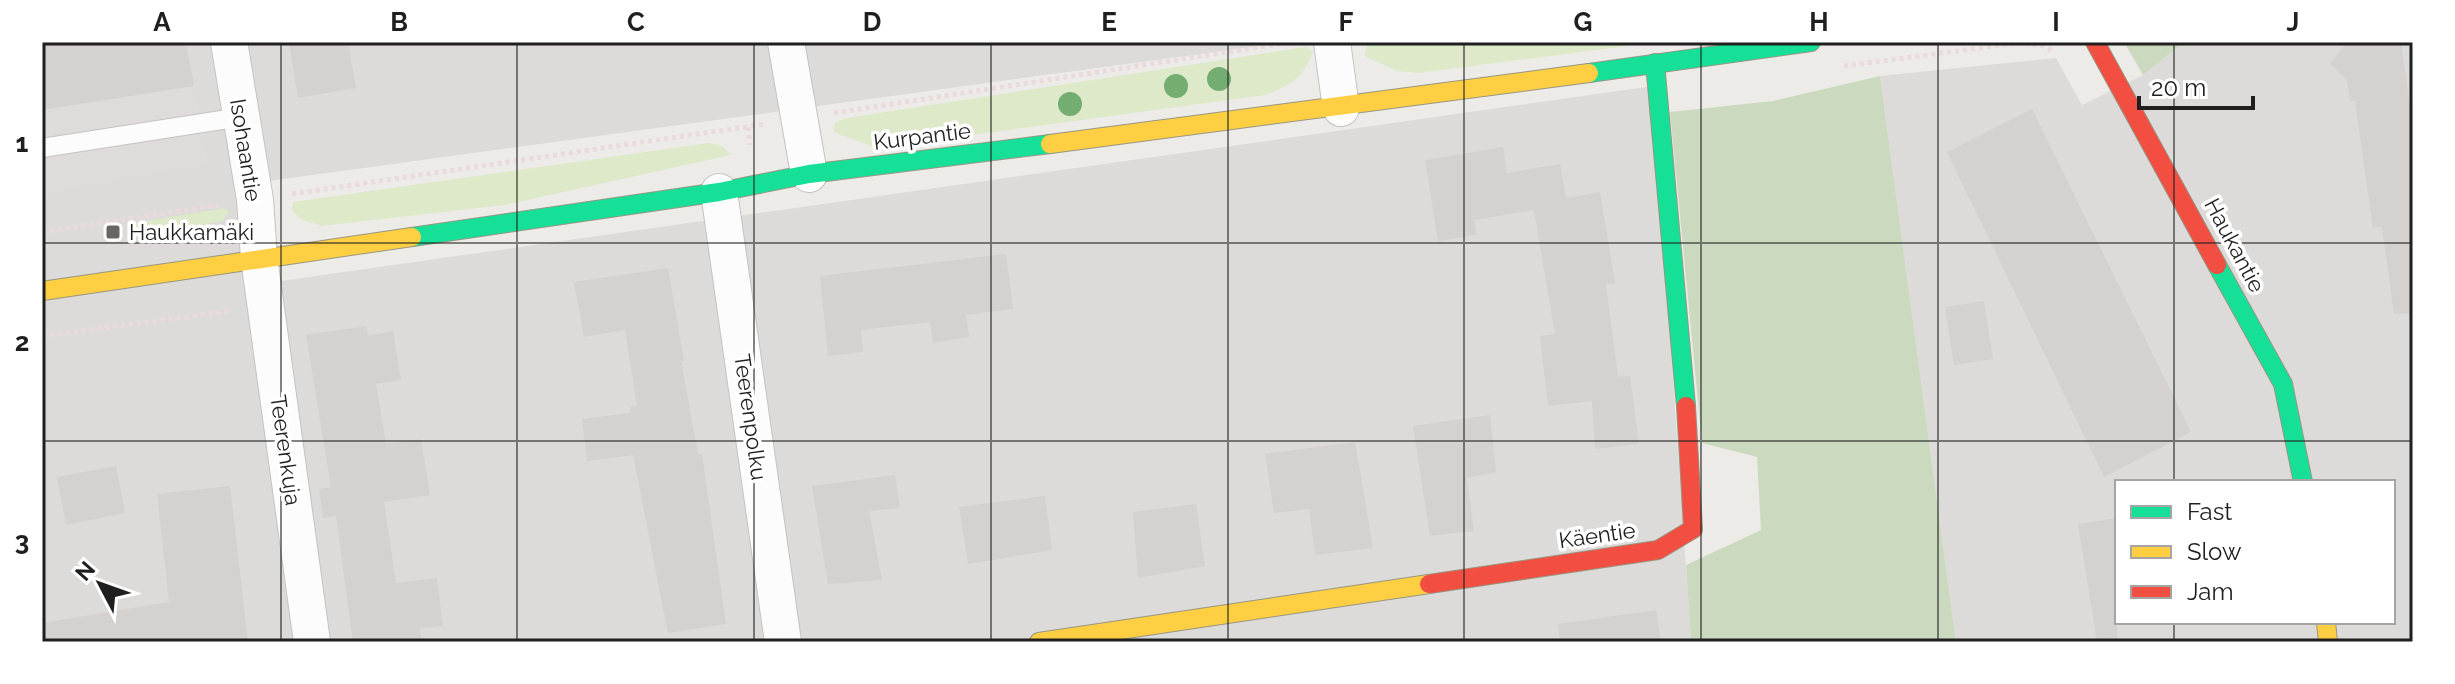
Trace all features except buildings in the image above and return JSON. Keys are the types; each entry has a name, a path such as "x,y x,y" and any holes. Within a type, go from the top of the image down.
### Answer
{"street":[{"name":"Isohaantie","path":"229,42 255,200 259,258"},
{"path":"786,42 809,174"},
{"path":"1332,42 1341,108"},
{"name":"Kurpantie","path":"42,291 719,192 809,174 1341,108 1811,42"},
{"name":"Haukantie","path":"2095,42 2283,384 2303,480"},
{"name":"Käentie","path":"1039,642 1658,550 1693,529 1689,426 1660,147 1655,63"},
{"name":"Teerenpolku","path":"719,192 783,642"},
{"name":"Teerenkuja","path":"259,258 312,642"}],"lane":[{"path":"42,148 241,117"}],"path":[{"path":"42,232 1292,42"},
{"path":"42,336 266,306"}],"shaded area":[{"path":"42,42 1288,42 261,182 274,282 1653,86 1691,642 42,642"},
{"path":"42,42 188,42 208,165 42,195"},
{"path":"2184,42 2413,42 2413,642 1956,642 1880,76 2056,58 2082,105 2143,75"}],"green space":[{"path":"1367,42 1658,42 1419,73 1397,71 1365,56"},
{"path":"2124,42 2184,42 2143,75"},
{"path":"1306,47 1313,52 1300,75 1265,95 876,148 834,132 835,123 846,118"},
{"path":"1880,76 1956,642 1691,642 1686,565 1761,530 1757,457 1702,443 1670,112 1773,101"},
{"path":"709,143 722,146 731,155 505,205 321,226 301,219 292,211 293,202"},
{"path":"225,208 229,212 223,221 145,234 135,231 134,223"}],"traffic: fast":[{"path":"1589,73 1811,42"},
{"path":"1655,63 1686,406"},
{"path":"412,237 719,192 809,174 1050,144"},
{"path":"2217,265 2283,384 2303,480"}],"traffic: slow":[{"path":"1050,144 1589,73"},
{"path":"42,291 412,237"},
{"path":"1039,642 1429,584"},
{"path":"2326,624 2328,642"}],"traffic: jam":[{"path":"2095,42 2217,265"},
{"path":"1429,584 1658,550 1693,529 1686,406"}],"place":[{"name":"Haukkamäki","path":"113,232"}]}
